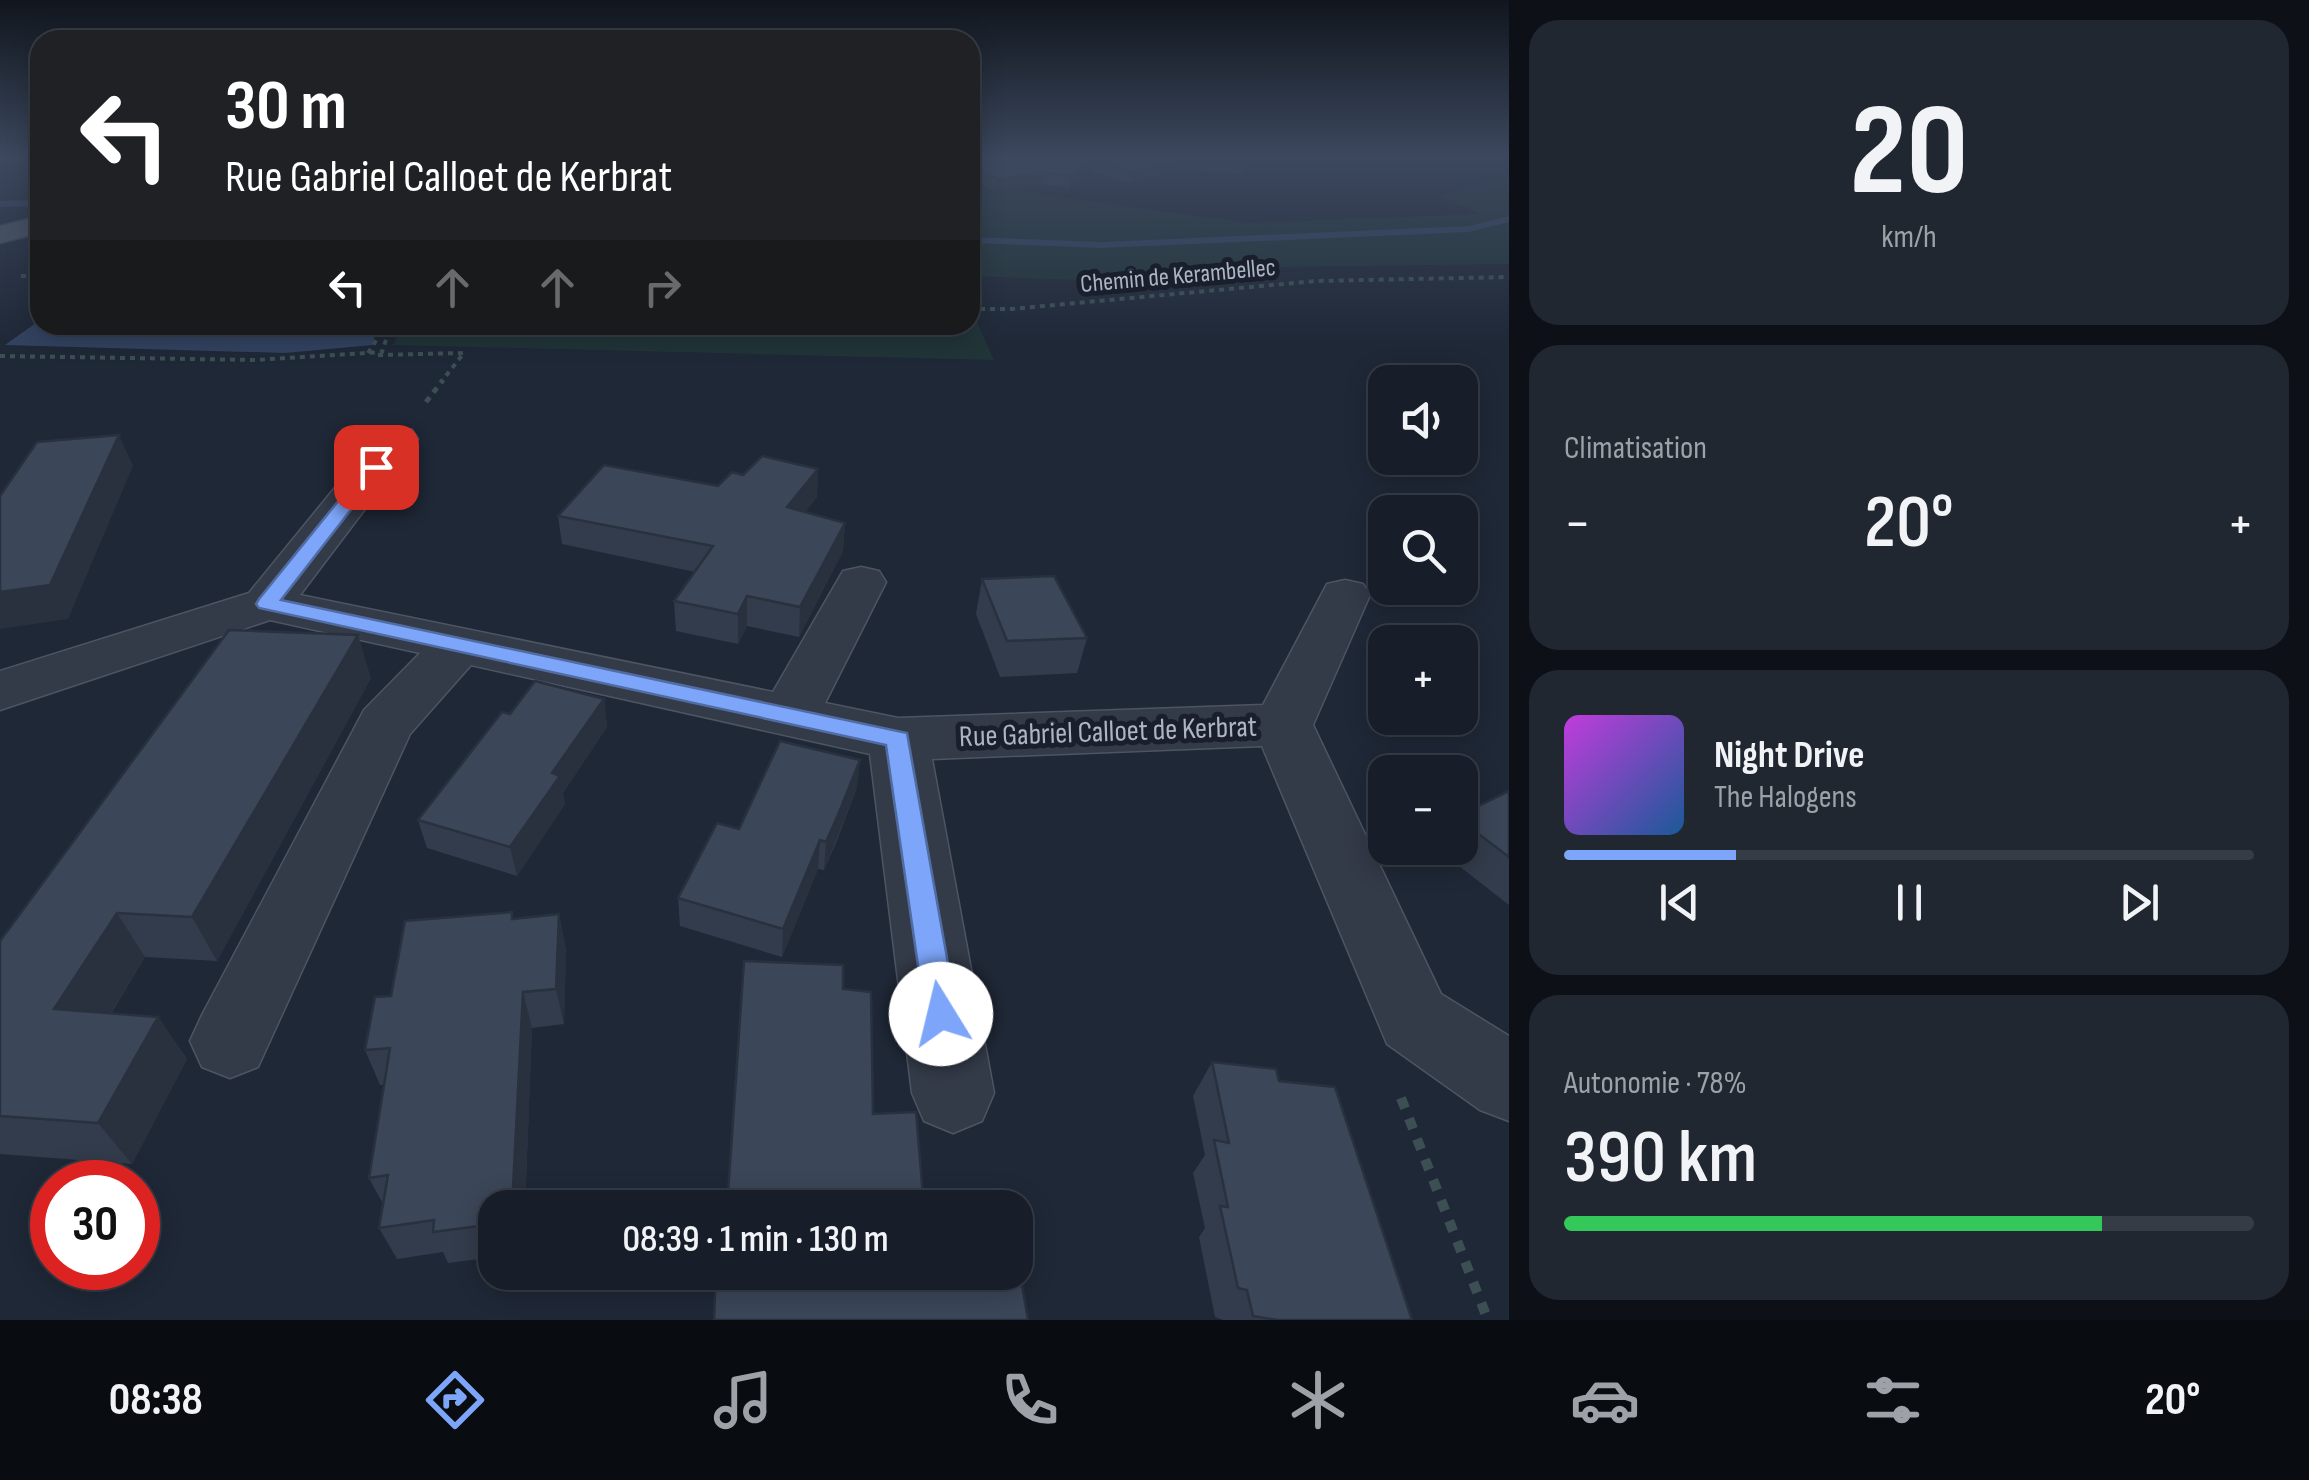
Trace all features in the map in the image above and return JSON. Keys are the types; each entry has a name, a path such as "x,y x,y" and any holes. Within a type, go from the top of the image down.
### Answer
{"main road":[{"path":"0,235 30,227"}],"street":[{"path":"267,604 397,439"},
{"path":"791,714 860,582"},
{"name":"Rue Gabriel Calloet de Kerbrat","path":"0,691 267,604 898,739 1282,726 1345,595"},
{"path":"230,1041 384,724 462,643"},
{"path":"1282,726 1414,1020 1509,1082"},
{"path":"898,739 953,1093"}],"path":[{"name":"Chemin de Kerambellec","path":"980,309 1316,281 1509,277"},
{"path":"18,279 30,278"},
{"path":"367,355 382,335"},
{"path":"0,354 255,360 382,352 386,335"},
{"path":"0,354 266,360 464,353 397,439"},
{"path":"1414,1020 1385,1056 1488,1320"}],"green space":[{"path":"980,219 1216,219 1248,223 1509,219 1509,264 1271,267 1131,282 980,276"},
{"path":"980,329 994,360 393,345 398,335 980,335"}],"water":[{"path":"30,327 30,335 374,335 373,345 285,353 5,345"}],"building":[{"path":"119,435 50,585 0,592 0,496 37,442"},
{"path":"762,456 818,469 787,507 845,523 800,607 747,596 738,614 674,601 713,546 558,516 604,465 718,486 732,472 743,475"},
{"path":"1054,576 1087,638 1007,641 982,579"},
{"path":"229,630 358,635 192,917 117,913 54,1009 158,1017 98,1123 0,1116 0,941"},
{"path":"535,681 604,699 552,773 560,776 510,847 418,820 502,712 510,714"},
{"path":"780,741 860,760 826,842 820,840 783,929 678,898 717,823 739,829"},
{"path":"1509,791 1509,857 1478,834 1478,806"},
{"path":"512,912 512,919 559,914 556,989 523,992 513,1190 478,1190 478,1226 433,1232 434,1220 379,1228 388,1175 369,1178 390,1048 365,1050 375,997 391,996 405,921"},
{"path":"744,961 843,965 843,989 871,992 873,1114 916,1112 922,1190 728,1190"},
{"path":"1212,1062 1276,1069 1279,1081 1335,1087 1412,1320 1277,1320 1253,1316 1247,1290 1238,1288 1220,1206 1228,1207 1214,1140 1229,1143"},
{"path":"715,1290 1023,1290 1028,1320 714,1320"}],"waterway":[{"path":"980,240 1102,245 1469,229 1509,219"}],"route":[{"path":"376,467 267,604 498,650 898,739 941,1014"}]}
